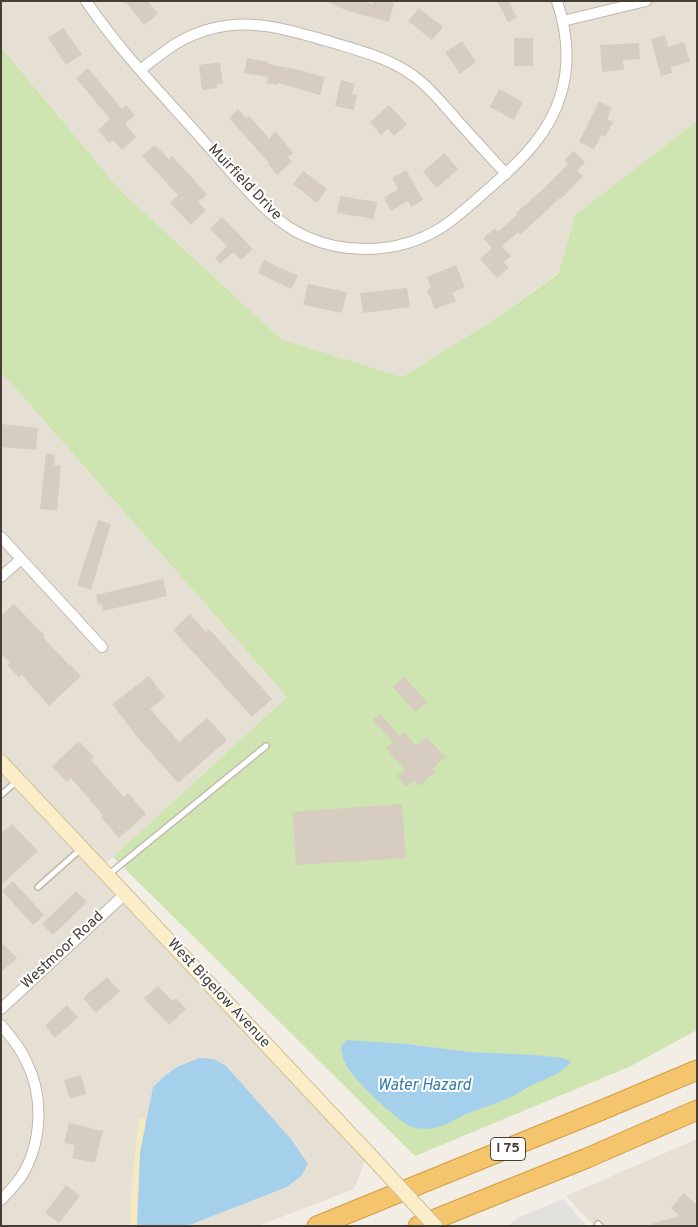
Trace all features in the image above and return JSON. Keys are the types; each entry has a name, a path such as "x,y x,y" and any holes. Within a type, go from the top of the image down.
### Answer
{"highway":[{"name":"I 75","path":"317,1226 697,1070"},
{"name":"I 75","path":"418,1226 587,1158 697,1110"}],"street":[{"name":"Muirfield Drive","path":"86,1 140,70 262,207 294,231 324,243 356,249 388,248 403,244 419,239 447,224 506,174 530,150 556,109 565,78 566,46 563,21 557,1"},
{"path":"563,21 646,1"},
{"path":"140,70 177,43 206,30 222,26 254,24 270,26 322,40 385,60 414,75 506,174"},
{"path":"1,536 102,647"},
{"path":"1,577 21,559"},
{"name":"West Bigelow Avenue","path":"1,762 435,1226"},
{"name":"Westmoor Road","path":"1,1009 125,894"},
{"path":"1,1025 16,1042 28,1063 37,1093 38,1125 31,1156 20,1177 1,1200"}],"lane":[{"path":"108,875 266,746"},
{"path":"1,795 18,780"},
{"path":"38,886 82,848"}],"shaded area":[{"path":"1,1 697,1 697,121 575,215 558,273 492,321 402,377 281,339 120,190 1,47"},
{"path":"1,372 287,697 101,867 368,1153 354,1189 258,1226 1,1226"},
{"path":"697,1139 697,1226 594,1226 566,1196"},
{"path":"563,1199 587,1226 508,1226 517,1218"}],"green space":[{"path":"1,47 120,190 281,339 402,377 492,321 558,274 575,215 697,121 697,1030 629,1067 415,1156 113,857 287,697 1,372"}],"sand":[{"path":"139,1118 146,1119 140,1153 140,1226 130,1226 132,1186"}],"water":[{"name":"Water Hazard","path":"346,1040 406,1044 469,1052 534,1055 564,1058 571,1062 558,1073 529,1086 513,1096 443,1125 424,1129 412,1127 396,1117 358,1080 343,1059 341,1047"},
{"path":"199,1058 214,1059 226,1066 291,1139 308,1164 301,1176 287,1187 187,1226 137,1226 140,1153 153,1087 177,1067"}],"building":[{"path":"125,1 148,1 158,14 144,25"},
{"path":"326,1 363,1 373,4 373,1 389,1 394,3 389,22 348,11"},
{"path":"497,1 508,1 517,18 508,22"},
{"path":"419,8 443,27 432,40 408,21"},
{"path":"63,28 82,54 66,65 48,38"},
{"path":"665,35 668,47 684,42 690,62 671,67 672,73 661,76 651,39"},
{"path":"514,38 533,38 533,66 514,66"},
{"path":"462,41 476,62 460,74 445,52"},
{"path":"639,43 640,59 623,60 624,70 602,72 600,45"},
{"path":"247,58 325,77 320,95 278,83 277,85 267,83 268,77 244,73"},
{"path":"220,62 223,84 217,84 218,88 202,90 199,65"},
{"path":"88,68 122,109 126,105 135,115 125,124 136,137 122,150 113,140 109,143 98,130 110,119 76,78"},
{"path":"341,80 355,84 352,94 357,95 354,110 335,106"},
{"path":"499,89 523,102 514,120 490,107"},
{"path":"599,101 612,108 607,119 613,122 605,137 601,135 594,149 579,142"},
{"path":"389,105 407,124 394,136 388,129 381,135 370,122"},
{"path":"238,109 246,118 249,116 269,138 276,132 293,153 288,157 292,162 277,175 269,163 229,118"},
{"path":"155,145 169,159 172,156 207,194 198,202 206,210 191,225 170,203 178,195 142,156"},
{"path":"574,151 585,162 577,171 583,176 561,199 520,235 518,232 502,246 511,256 504,262 509,268 497,278 480,259 492,248 483,238 495,228 498,232 517,215 516,213 568,164 564,160"},
{"path":"444,153 458,169 437,188 423,172"},
{"path":"406,170 423,200 411,207 408,201 391,211 384,198 398,189 392,178"},
{"path":"303,171 327,189 317,203 293,184"},
{"path":"340,196 377,202 374,219 337,213"},
{"path":"222,217 253,249 241,260 233,252 220,264 215,259 227,246 210,229"},
{"path":"264,260 298,276 291,289 258,273"},
{"path":"456,265 465,287 452,293 456,301 435,309 427,290 431,288 427,277"},
{"path":"308,284 347,292 342,313 303,305"},
{"path":"407,288 410,307 363,313 360,293"},
{"path":"1,424 38,428 36,450 1,447"},
{"path":"46,453 55,455 54,465 61,466 57,511 40,509"},
{"path":"98,520 111,524 91,590 77,585"},
{"path":"163,579 167,596 103,611 102,604 98,605 96,595"},
{"path":"14,604 81,676 49,706 22,675 19,677 7,665 10,663 1,653 1,616"},
{"path":"190,614 206,632 209,629 272,699 252,717 173,630"},
{"path":"149,676 165,697 150,709 179,742 207,718 227,740 178,783 138,738 112,704"},
{"path":"404,677 427,702 415,712 393,687"},
{"path":"380,714 400,736 404,732 416,746 427,737 445,757 432,769 435,772 419,786 414,780 406,787 397,776 405,770 386,748 393,742 373,720"},
{"path":"79,741 94,757 91,760 124,797 128,793 146,814 119,838 101,817 103,815 71,778 67,782 52,766"},
{"path":"402,804 406,858 296,865 293,812"},
{"path":"12,824 38,851 1,885 1,833"},
{"path":"13,881 44,915 33,925 2,891"},
{"path":"76,891 87,902 53,935 42,924"},
{"path":"1,942 17,958 1,972"},
{"path":"107,977 120,991 96,1013 83,998"},
{"path":"158,986 172,1001 176,998 186,1009 169,1025 144,998"},
{"path":"67,1005 78,1017 55,1038 45,1026"},
{"path":"81,1075 86,1094 70,1099 64,1080"},
{"path":"69,1123 103,1131 95,1163 72,1158 75,1145 64,1143"},
{"path":"66,1185 80,1196 59,1223 45,1213"},
{"path":"684,1193 697,1205 697,1226 653,1226 653,1223 680,1216 671,1208"}]}
